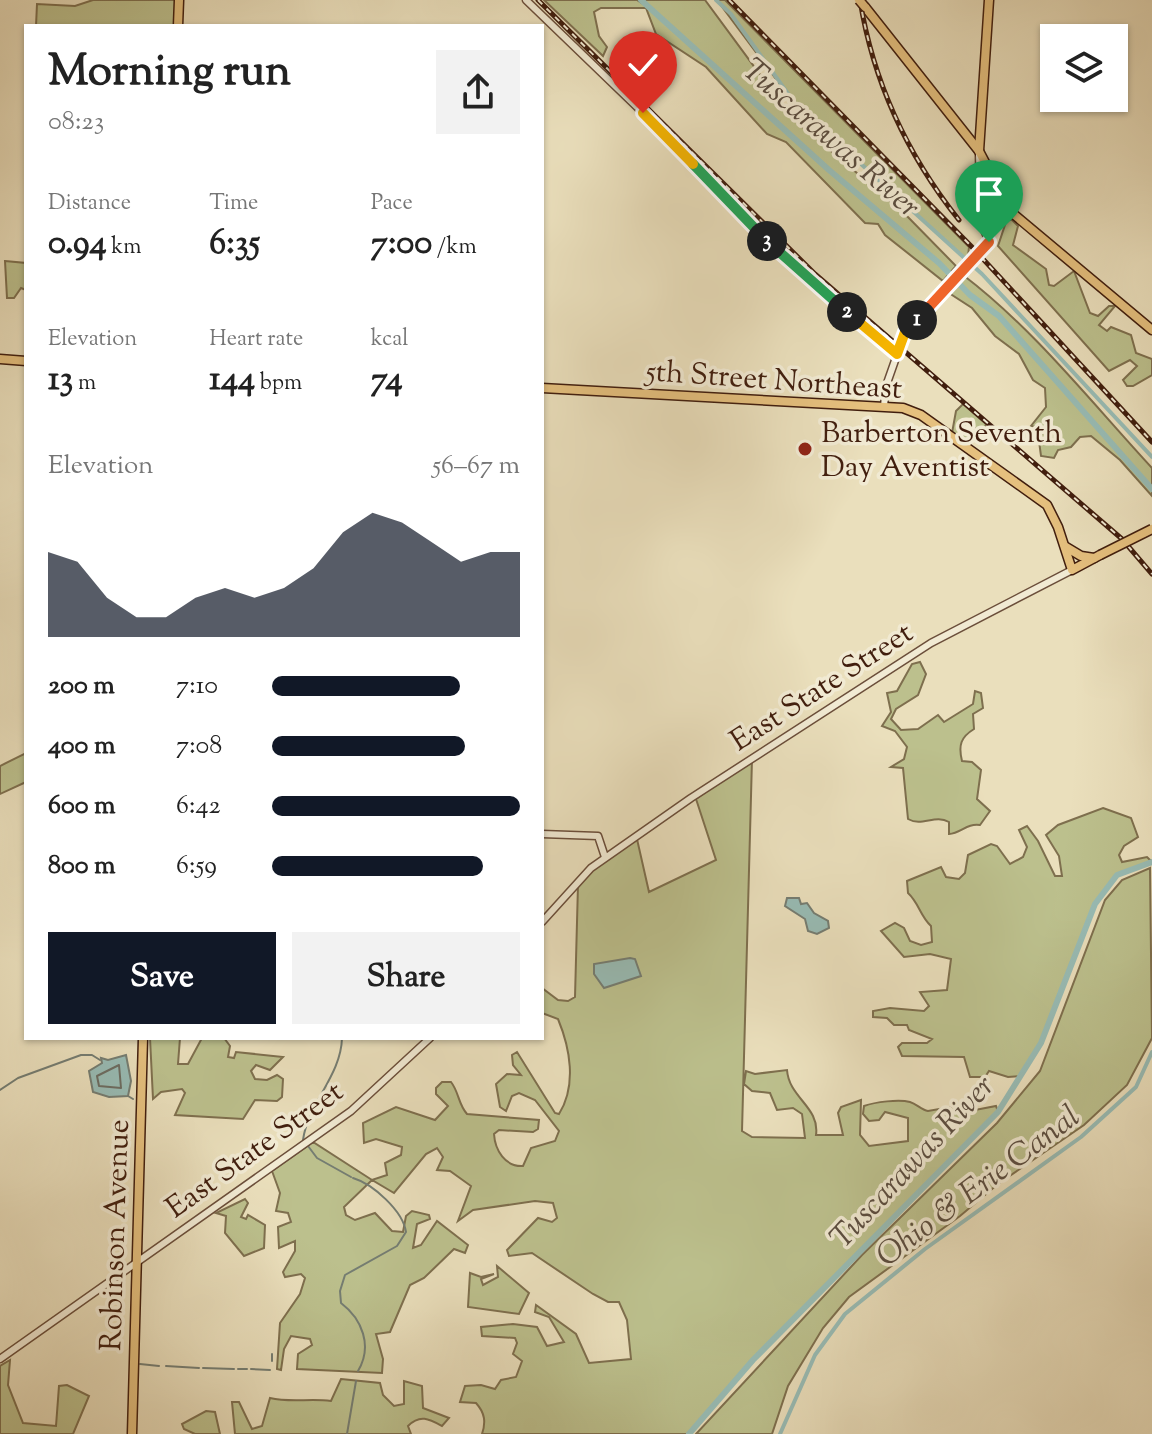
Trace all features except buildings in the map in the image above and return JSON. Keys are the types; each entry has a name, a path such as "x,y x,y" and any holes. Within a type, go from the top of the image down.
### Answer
{"main road":[{"path":"178,24 179,0"},
{"path":"979,151 989,0"},
{"path":"862,4 979,151 1011,212 1152,330"},
{"path":"0,359 24,361"},
{"name":"5th Street Northeast","path":"544,388 884,406 921,415 1039,498 1055,518 1072,570"},
{"name":"East State Street","path":"1072,570 1152,529"},
{"path":"1065,546 1081,556 1097,557"},
{"name":"Robinson Avenue","path":"132,1434 143,1040"}],"street":[{"path":"526,0 637,107 766,240 897,354"},
{"path":"884,406 885,391 905,332 989,242 981,222 979,151"},
{"name":"East State Street","path":"544,920 605,857 931,643 1072,570"},
{"path":"544,834 598,836 605,857"},
{"name":"East State Street","path":"0,1359 351,1111 428,1040"}],"green space":[{"path":"93,0 179,0 178,24 36,24 37,4 75,6"},
{"path":"544,0 637,0 643,4 643,0 705,0 792,118 903,212 956,266 943,281 885,235 878,224 865,223 786,142 767,134 706,67 656,34 646,8 601,8 594,12 599,36 607,47 603,56"},
{"path":"717,0 725,0 969,247 968,256 964,258 861,164 811,126"},
{"path":"1011,219 1018,226 1013,245 1046,269 1049,285 1054,286 1074,271 1090,313 1098,316 1109,306 1115,306 1099,325 1107,331 1111,327 1131,335 1136,353 1152,359 1152,375 1133,386 1127,386 1123,380 1137,366 1130,360 1109,371 998,246 1006,222"},
{"path":"5,261 24,263 24,289 21,288 14,298 7,298"},
{"path":"963,275 1038,342 1152,468 1152,496 1120,460 1091,436 1080,437 1071,447 1058,450 1054,458 1041,456 1039,441 1044,428 1031,426 1046,407 1045,388 1033,380 1019,354 995,336 972,308 949,293"},
{"path":"963,404 986,424 984,430 973,428 967,444 952,433 956,411"},
{"path":"920,662 926,674 918,695 896,709 891,719 901,730 918,729 938,715 944,722 973,704 975,691 981,693 983,708 973,714 974,729 963,738 960,750 962,761 972,762 981,770 977,799 990,811 980,825 971,825 949,834 949,822 944,820 918,822 908,819 903,768 891,767 904,759 907,747 895,731 882,726 891,712 887,693 897,691 912,664"},
{"path":"24,754 24,783 0,794 0,766"},
{"path":"752,759 742,1131 752,1137 805,1138 802,1114 793,1108 777,1110 770,1093 752,1091 744,1084 746,1071 755,1074 787,1070 793,1088 813,1117 816,1135 843,1135 838,1113 841,1107 861,1100 860,1135 869,1146 908,1141 908,1118 885,1112 879,1120 869,1121 863,1114 864,1106 905,1101 928,1111 962,1105 970,1111 996,1106 998,1112 753,1360 689,1434 482,1434 484,1418 479,1407 476,1403 460,1402 465,1386 481,1385 495,1389 501,1380 516,1377 522,1361 513,1354 517,1343 515,1338 482,1336 481,1327 513,1324 537,1327 547,1346 564,1342 549,1317 535,1312 536,1305 576,1334 589,1363 631,1359 627,1320 619,1302 608,1302 593,1294 532,1253 509,1256 507,1250 538,1218 552,1222 557,1218 553,1203 535,1201 473,1210 458,1221 471,1186 450,1171 437,1170 443,1157 437,1148 426,1154 394,1193 372,1180 387,1175 385,1163 401,1155 402,1147 376,1139 364,1143 363,1123 396,1107 435,1120 448,1106 436,1094 436,1088 442,1082 451,1082 467,1114 539,1120 538,1129 533,1132 499,1130 494,1134 496,1146 511,1164 523,1166 531,1148 555,1141 559,1131 535,1100 519,1093 512,1096 506,1111 500,1107 496,1084 507,1074 521,1075 513,1065 512,1055 517,1052 555,1113 559,1114 565,1103 570,1079 566,1042 558,1019 544,1014 544,990 558,1000 568,1001 575,997 578,885 600,863 637,839 649,892 716,860 696,799"},
{"path":"1103,808 1131,818 1138,837 1124,846 1119,855 1122,862 1147,857 1152,862 1117,875 1095,904 1041,1043 1021,1076 1008,1077 989,1071 985,1077 970,1077 964,1057 902,1056 898,1047 902,1043 927,1043 932,1039 909,1030 907,1025 894,1025 887,1018 873,1017 873,1011 890,1008 924,1011 929,1006 920,992 947,990 951,959 930,954 904,957 881,931 895,923 904,928 910,941 921,945 932,942 931,926 908,893 907,881 941,867 946,877 959,879 965,873 968,855 991,844 997,846 1010,864 1023,857 1027,847 1019,830 1027,826 1055,876 1062,876 1059,856 1046,835 1058,825"},
{"path":"1150,868 1152,1038 1127,1085 1084,1125 998,1184 960,1216 849,1297 823,1328 788,1386 772,1434 696,1434 862,1255 997,1123 1040,1071 1105,900 1122,880"},
{"path":"150,1040 180,1040 178,1064 188,1064 201,1040 226,1040 230,1046 228,1057 234,1058 236,1052 283,1057 270,1070 256,1065 251,1071 255,1079 267,1080 277,1075 283,1079 282,1097 277,1101 255,1100 243,1119 175,1115 185,1093 182,1089 161,1092 153,1099"},
{"path":"313,1142 372,1180 344,1207 346,1215 355,1220 375,1213 392,1231 403,1232 406,1216 412,1211 429,1215 430,1219 417,1224 413,1248 421,1245 437,1221 468,1245 465,1253 454,1249 424,1278 410,1285 390,1332 376,1334 383,1359 382,1373 297,1369 298,1354 312,1345 310,1339 291,1336 284,1349 281,1370 277,1369 280,1323 300,1294 305,1278 301,1274 285,1277 283,1272 295,1251 295,1241 279,1248 278,1227 291,1222 288,1213 276,1211 280,1193 272,1171"},
{"path":"245,1199 248,1203 241,1217 246,1219 248,1215 265,1225 264,1248 244,1256 225,1233 226,1216 216,1213"},
{"path":"497,1266 529,1293 519,1314 468,1307 470,1273 481,1277 494,1274 481,1279 483,1285 498,1277"},
{"path":"10,1360 8,1385 23,1423 56,1426 59,1386 67,1385 89,1396 73,1434 0,1434 0,1366"},
{"path":"341,1379 380,1383 383,1395 394,1406 404,1404 404,1381 422,1386 423,1408 449,1418 442,1426 429,1420 417,1420 408,1426 411,1434 235,1434 232,1402 239,1402 252,1429 262,1426 270,1398 331,1401"},
{"path":"206,1411 215,1412 220,1434 195,1434 184,1429 182,1424"}],"water":[{"path":"787,898 799,898 801,904 807,903 814,913 828,921 829,928 817,934 808,931 805,919 785,906"},
{"path":"635,959 641,976 604,988 594,974 594,964"},
{"path":"126,1055 131,1081 128,1096 109,1097 93,1092 89,1071 102,1063 101,1058 108,1060"}],"waterway":[{"name":"Tuscarawas River","path":"641,0 829,170 939,263 970,295 999,316 1152,489"},
{"name":"Ohio & Erie Canal","path":"716,0 731,14 811,126 861,164 982,274 1152,457"},
{"name":"Tuscarawas River","path":"689,1434 753,1360 998,1112 1041,1043 1095,904 1117,875 1152,862"},
{"path":"303,1140 311,1114 336,1065 342,1040"},
{"name":"Ohio & Erie Canal","path":"780,1434 815,1355 845,1314 925,1249 1081,1137 1136,1087 1152,1052"},
{"path":"0,1090 18,1078 81,1055 92,1055 100,1060"},
{"path":"128,1096 133,1099"},
{"path":"308,1146 317,1158 351,1177"},
{"path":"353,1178 386,1199 404,1224 406,1232 397,1246 345,1275 340,1291 341,1303 360,1325 365,1343 358,1371"},
{"path":"272,1354 272,1361"},
{"path":"140,1364 159,1366"},
{"path":"166,1366 199,1368"},
{"path":"203,1368 234,1369"},
{"path":"238,1369 247,1369"},
{"path":"251,1369 270,1370"},
{"path":"347,1434 356,1381"}],"railway":[{"path":"538,0 815,274 1122,539 1152,574"},
{"path":"729,0 971,246 1152,442"},
{"path":"860,0 874,60 895,116 924,170 959,220"}],"place":[{"name":"Barberton Seventh Day Aventist","path":"805,449"}],"route":[{"path":"643,113 766,240 897,354 905,332 989,242"}]}
